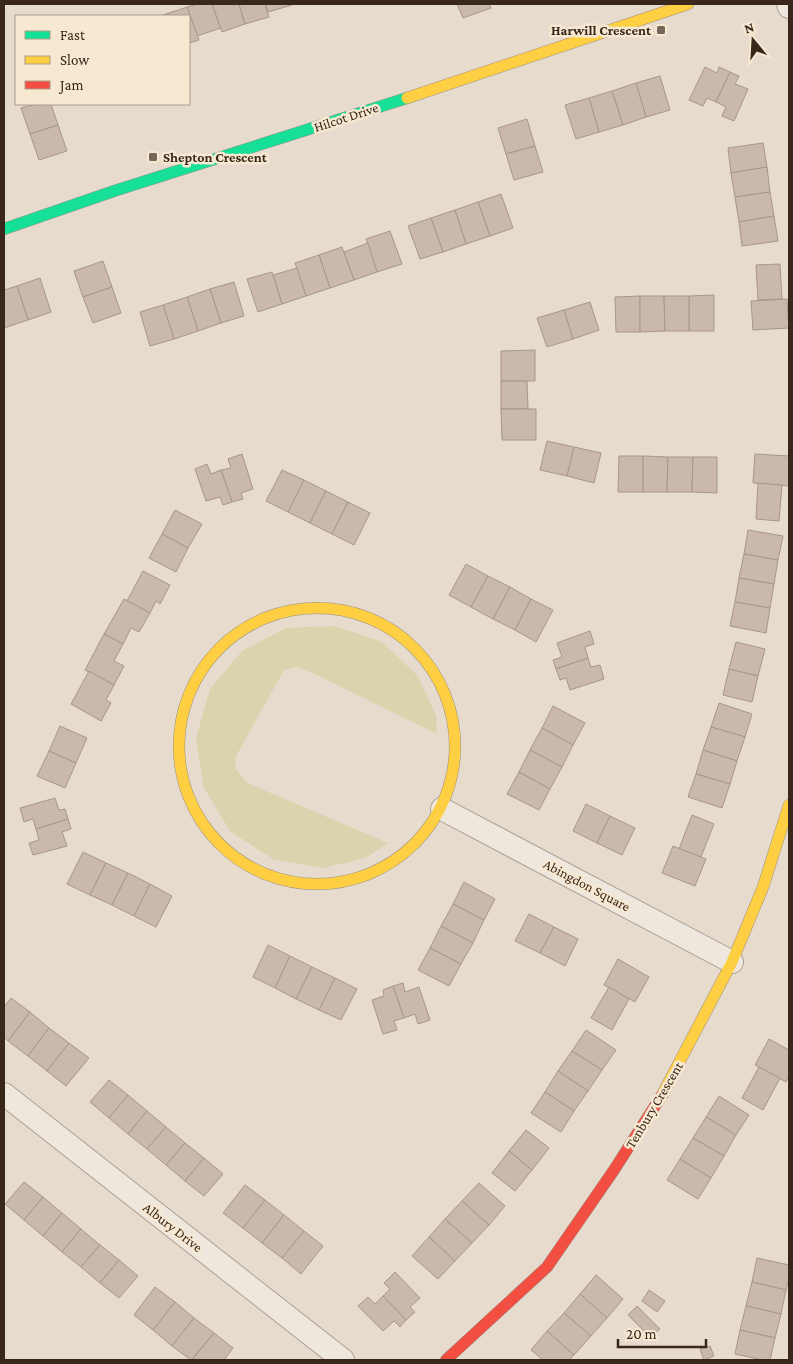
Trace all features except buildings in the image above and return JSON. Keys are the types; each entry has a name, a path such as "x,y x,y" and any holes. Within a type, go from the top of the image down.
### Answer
{"street":[{"name":"Hilcot Drive","path":"4,229 114,191 437,88 688,4"},
{"path":"325,606 370,616 409,641 438,676 448,702 454,719 455,766 442,809 414,846 376,872 332,885 286,882 243,865 209,834 186,794 177,750 184,704 205,663 238,631 279,612 325,606"},
{"name":"Tenbury Crescent","path":"446,1360 547,1267 666,1090 732,962 763,887 789,805"},
{"name":"Abingdon Square","path":"442,809 732,962"},
{"name":"Albury Drive","path":"4,1094 343,1360"}],"shaded area":[{"path":"335,626 382,642 418,676 436,716 437,734 315,674 297,667 284,670 236,756 235,768 247,783 388,843 365,858 323,868 273,859 230,831 204,788 196,738 210,689 242,651 286,628"}],"traffic: fast":[{"path":"4,229 114,191 407,98"}],"traffic: slow":[{"path":"407,98 688,4"},
{"path":"331,608 370,618 382,624 405,639 424,658 445,693 453,719 455,746 453,773 445,799 432,823 415,844 394,861 370,874 331,884 303,884 264,874 252,868 229,853 210,834 189,799 181,773 179,732 189,693 195,681 210,658 229,639 264,618 290,610 331,608"},
{"path":"662,1095 732,962 763,887 789,805"}],"traffic: jam":[{"path":"446,1360 547,1267 614,1170 662,1095"}],"place":[{"name":"Harwill Crescent","path":"661,30"},
{"name":"Shepton Crescent","path":"153,157"}]}
